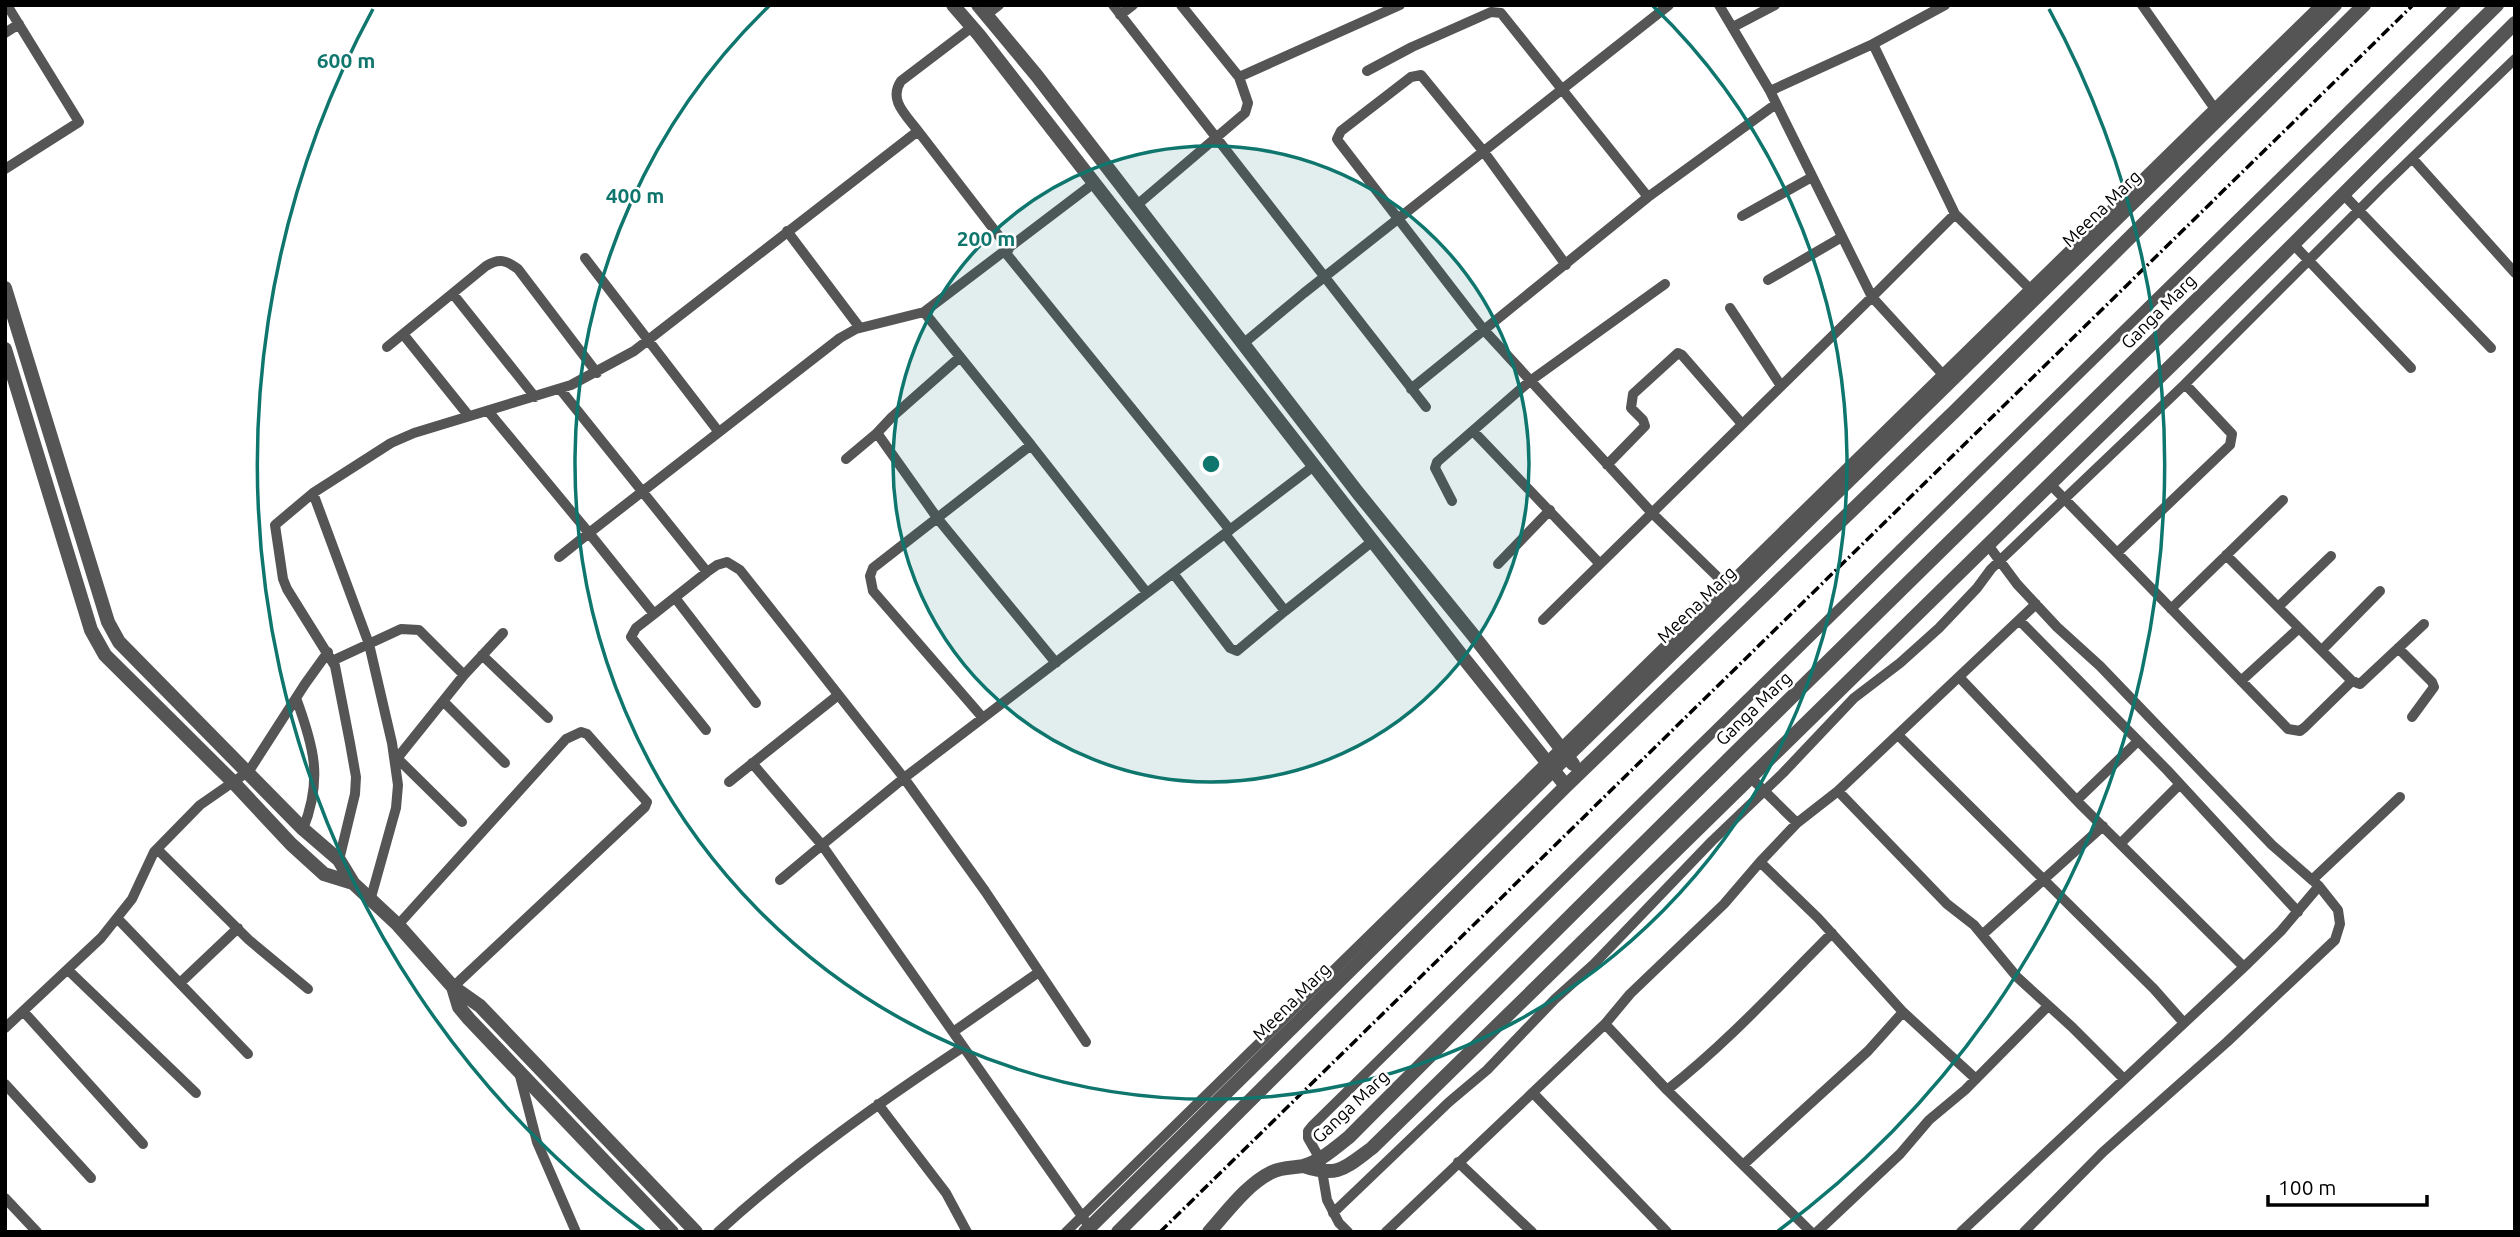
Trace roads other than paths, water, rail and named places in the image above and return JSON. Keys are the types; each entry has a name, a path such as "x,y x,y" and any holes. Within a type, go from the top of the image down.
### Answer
{"street":[{"path":"5,169 79,122 7,5"},
{"path":"953,5 1566,786"},
{"path":"999,5 982,10 972,27 901,81 897,88 897,101 1007,250 1228,532 1284,611"},
{"path":"1113,5 1426,407"},
{"path":"1120,15 1133,5"},
{"path":"1137,205 1216,139 1247,109 1248,103 1239,77 1181,5"},
{"path":"1239,77 1399,5"},
{"path":"1244,343 1669,5"},
{"path":"1719,5 1770,91 1872,298 1966,399"},
{"path":"1733,27 1775,5"},
{"path":"1770,91 1873,44 1945,5"},
{"path":"2142,5 2217,113 2320,5"},
{"name":"Meena Marg","path":"1088,1227 1549,766 2217,113 2335,5"},
{"path":"1118,1232 1580,772 1966,399 2364,5"},
{"path":"1348,1232 1333,1213 1327,1200 1322,1166 1308,1138 1312,1126 2456,5"},
{"name":"Ganga Marg","path":"1322,1166 1695,791 1983,512 2497,5"},
{"path":"982,10 1037,76 1580,772"},
{"path":"1367,71 1412,47 1492,12 1501,13 1648,197"},
{"name":"Ganga Marg","path":"1214,1230 1256,1182 1270,1173 1283,1168 1303,1166 1346,1167 1372,1148 2050,484 2515,23"},
{"path":"5,33 19,24"},
{"path":"1873,44 1955,214 2054,312"},
{"path":"1333,1213 1449,1102 1487,1070 1712,841 1765,792 1854,698 1900,663 1939,628 1978,588 1991,569 2185,384 2515,59"},
{"path":"1566,265 1484,152 1420,75 1411,76 1341,131 1337,139 1339,142 1484,330 1652,513 1749,608"},
{"path":"1411,389 1648,197 1776,104"},
{"path":"2418,120 2435,136"},
{"path":"339,860 355,794 356,777 335,666 287,589 275,525 313,493 391,443 468,415 560,389 597,373 648,340 918,131"},
{"path":"2412,158 2515,273"},
{"path":"1742,216 1812,177"},
{"path":"559,557 839,338 860,328 924,313 1094,183"},
{"path":"2343,194 2491,348"},
{"path":"1543,620 1955,214"},
{"path":"788,231 860,328"},
{"path":"1768,280 1842,237"},
{"path":"2293,244 2410,368"},
{"path":"585,258 718,431"},
{"path":"387,347 494,261 509,262 518,269 597,373"},
{"path":"1452,501 1435,468 1437,462 1530,381 1665,284"},
{"path":"5,288 108,622 119,642 303,828 339,860 353,883 370,901 398,925 453,987 480,1006 696,1232"},
{"path":"453,294 535,397"},
{"path":"1730,308 1781,386"},
{"path":"924,313 1147,593"},
{"path":"5,342 19,331"},
{"path":"403,334 468,415"},
{"path":"5,349 91,630 105,654 291,844 324,874 353,883"},
{"path":"8,365 26,352"},
{"path":"1607,465 1645,426 1643,420 1631,408 1633,394 1678,353 1742,424"},
{"path":"846,459 960,357"},
{"path":"2117,553 2230,445 2233,439 2232,434 2185,384"},
{"path":"560,389 707,572"},
{"path":"488,411 654,614"},
{"path":"1474,432 1600,564"},
{"path":"877,433 938,519 1056,663"},
{"path":"983,718 873,591 870,576 873,568 1031,446"},
{"path":"780,880 904,778 1315,465"},
{"path":"2050,484 2288,729 2294,731 2305,727 2352,681"},
{"path":"313,493 369,644 396,759 396,808 370,901"},
{"path":"2171,609 2283,500"},
{"path":"1499,564 1549,510"},
{"path":"1173,573 1230,648 1237,651 1374,540"},
{"path":"1988,545 2036,604 2100,666 2272,845 2315,883 2338,910 2340,924 2335,940 2227,1042 2103,1152 2024,1232"},
{"path":"2227,555 2352,681 2361,684 2424,624"},
{"path":"2278,607 2331,556"},
{"path":"706,730 631,638 636,628 707,572 722,562 727,562 736,566 904,778 1086,1042"},
{"path":"2322,650 2380,591"},
{"path":"676,598 756,703"},
{"path":"1387,1232 1605,1024 1630,995 1724,904 1797,824 1899,735 2036,604"},
{"path":"2020,621 2180,784 2298,912"},
{"path":"2241,681 2299,628"},
{"path":"5,1028 101,938 132,899 157,849 200,805 249,771 296,698 330,656 369,644 401,629 419,630 464,674"},
{"path":"396,759 464,674 503,633"},
{"path":"2398,648 2434,687 2412,717"},
{"path":"482,655 548,718"},
{"path":"1960,678 2244,967"},
{"path":"729,782 837,696"},
{"path":"296,698 308,729 316,775 315,793 303,828"},
{"path":"443,701 505,762"},
{"path":"398,925 566,738 581,732 587,734 621,771 647,802 645,807 453,987"},
{"path":"1899,735 2154,989 2184,1023"},
{"path":"2077,800 2138,741"},
{"path":"396,759 462,822"},
{"path":"752,763 822,845 1088,1227 1066,1232"},
{"path":"1751,778 1797,824"},
{"path":"2121,843 2180,784"},
{"path":"1838,791 1947,904 1974,925 2017,977 2123,1078"},
{"path":"1961,1232 2244,967 2298,912 2315,883 2400,797"},
{"path":"1982,935 2103,826"},
{"path":"157,849 238,928 308,989"},
{"path":"1760,862 1832,933 1903,1012 1976,1079"},
{"path":"117,918 248,1054"},
{"path":"180,983 238,928"},
{"path":"1667,1090 1704,1062 1832,933"},
{"path":"68,970 196,1093"},
{"path":"953,1032 1039,972"},
{"path":"453,987 458,1007 672,1232"},
{"path":"1817,1232 1900,1154 1929,1121 1976,1079 2048,1006"},
{"path":"23,1011 142,1144"},
{"path":"1743,1166 1868,1051 1903,1012"},
{"path":"1605,1024 1667,1090 1811,1232"},
{"path":"718,1232 772,1184 878,1104 963,1047"},
{"path":"519,1072 537,1142 576,1232"},
{"path":"5,1084 91,1178"},
{"path":"1533,1093 1667,1232"},
{"path":"878,1104 946,1193 967,1232"},
{"path":"1458,1162 1532,1232"},
{"path":"5,1198 37,1232"}],"railway":[{"path":"1160,1232 2413,5"}]}
